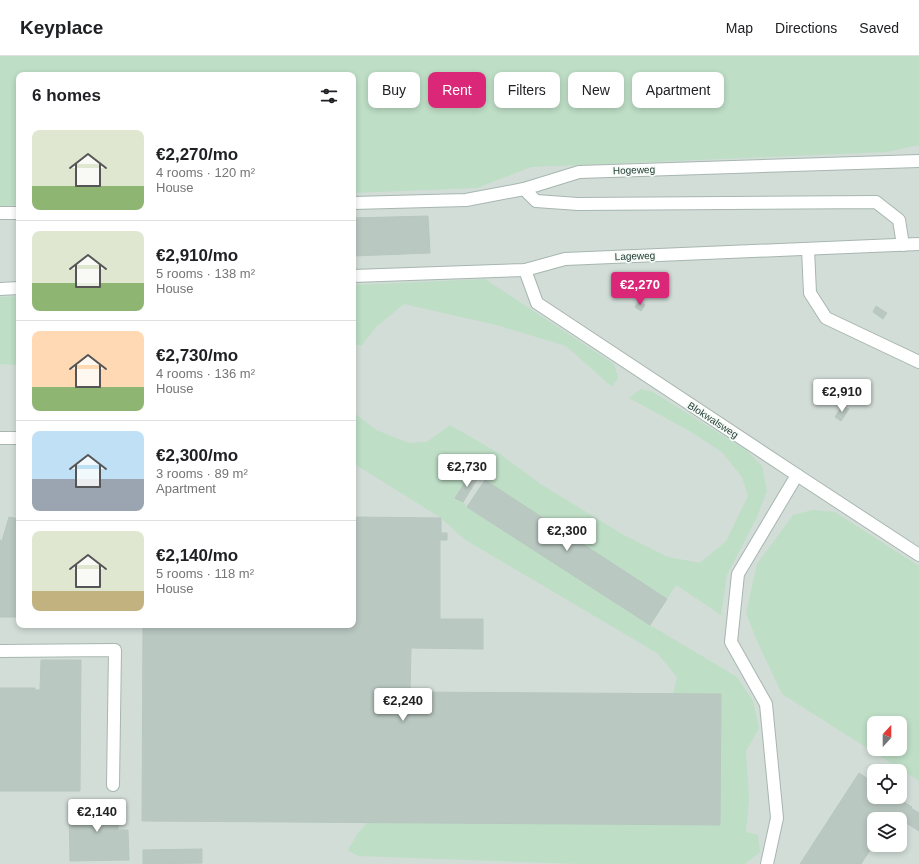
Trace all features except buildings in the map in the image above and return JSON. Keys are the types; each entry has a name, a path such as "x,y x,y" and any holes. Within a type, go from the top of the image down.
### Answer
{"lane":[{"name":"Hogeweg","path":"356,203 466,200 524,188 579,172 919,161"},
{"path":"524,188 536,201 578,204 876,202 899,220 903,245"},
{"path":"0,213 16,213"},
{"name":"Lageweg","path":"356,276 526,270 565,259 919,244"},
{"path":"808,249 810,293 826,318 919,362"},
{"name":"Blokwalsweg","path":"526,270 537,303 919,555"},
{"path":"0,289 16,288"},
{"path":"0,438 16,438"},
{"path":"767,864 777,818 766,704 731,642 738,574 797,475"},
{"path":"0,651 115,650 113,785"}],"shaded area":[{"path":"0,56 919,56 919,864 0,864"}],"green space":[{"path":"0,56 919,56 919,145 887,152 531,167 477,188 356,193 356,72 16,72 16,205 0,206"},
{"path":"485,279 614,364 618,378 612,387 566,346 496,325 404,304 377,326 362,345 356,345 356,285"},
{"path":"16,296 16,365 0,364 0,297"},
{"path":"641,389 653,392 746,450 762,466 767,491 757,517 727,575 721,615 676,585 667,599 485,480 471,473 455,497 463,502 467,507 650,625 737,677 753,701 759,728 746,751 749,800 746,832 758,835 760,852 745,864 580,864 358,856 348,850 358,833 368,822 720,825 721,695 673,694 677,677 657,653 464,539 441,518 356,465 356,414 376,430 409,443 427,442 450,425 500,454 539,483 622,534 668,557 700,563 726,541 748,496 742,477 722,452 691,432 629,398"},
{"path":"813,510 835,512 919,566 919,781 907,773 907,764 892,764 880,756 907,756 907,716 867,716 867,748 782,694 757,641 746,613 757,564 793,515"}]}
